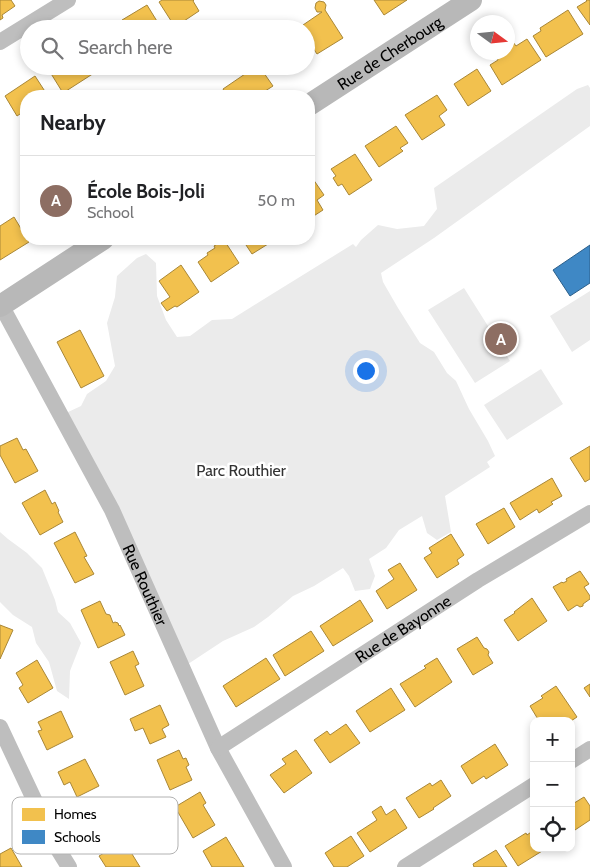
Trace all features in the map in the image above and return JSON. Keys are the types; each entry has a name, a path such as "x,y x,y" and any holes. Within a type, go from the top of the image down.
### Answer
{"street":[{"path":"36,20 68,0"},
{"name":"Rue de Cherbourg","path":"315,101 471,0"},
{"path":"0,42 20,30"},
{"path":"0,305 94,245"},
{"name":"Rue Routhier","path":"0,305 112,510 218,748 284,867"},
{"name":"Rue de Bayonne","path":"218,748 478,580 590,513"},
{"path":"0,727 33,797"},
{"path":"575,758 590,749"},
{"path":"405,867 530,788"},
{"path":"61,854 69,867"}],"green space":[{"name":"Parc Routhier","path":"588,85 590,88 590,126 434,238 381,273 383,282 420,343 434,352 447,373 456,381 495,456 487,462 490,467 445,496 451,532 437,540 427,533 422,516 399,530 386,548 369,559 375,576 370,589 355,591 349,576 343,568 314,586 293,596 254,627 223,641 182,668 66,413 81,406 87,394 106,381 115,366 107,323 115,297 117,276 137,258 146,254 156,263 157,296 166,320 177,337 190,336 212,320 232,319 353,244 356,247 378,225 397,229 424,226 437,209 434,188 577,89"},
{"path":"464,288 510,361 475,383 428,310"},
{"path":"590,291 590,340 572,352 550,316"},
{"path":"541,369 563,404 507,440 484,405"},
{"path":"0,532 27,553 42,568 58,612 70,623 81,643 70,671 69,699 57,691 49,662 36,643 32,627 13,615 0,602"}],"building: Homes":[{"path":"0,0 11,0 15,6 2,15 3,18 0,20"},
{"path":"162,0 194,0 199,11 186,20 171,20 159,2"},
{"path":"374,0 407,0 384,15"},
{"path":"586,0 590,0 590,25 577,7"},
{"path":"319,1 324,2 326,5 325,10 343,38 317,54 315,51 315,20 310,20 322,12 317,12 315,8 316,3"},
{"path":"147,5 156,20 122,20"},
{"path":"568,10 583,34 546,57 533,36 541,31 540,28"},
{"path":"527,39 541,60 502,85 490,65 498,60 515,60 515,45 516,46"},
{"path":"477,69 491,91 468,106 454,84"},
{"path":"52,75 91,75 68,90 61,90"},
{"path":"244,75 265,75 273,86 267,90 223,89"},
{"path":"35,76 44,90 20,90 20,114 17,116 5,96"},
{"path":"437,95 447,110 439,116 445,125 422,140 405,115"},
{"path":"396,126 408,143 400,148 403,151 379,167 365,146"},
{"path":"355,154 372,180 349,195 342,184 338,186 333,178 336,176 331,169"},
{"path":"315,182 324,195 317,200 323,210 315,215"},
{"path":"14,217 20,227 20,245 24,245 0,260 0,226"},
{"path":"227,245 239,263 211,282 198,262 215,248 214,246"},
{"path":"246,245 266,245 252,254"},
{"path":"181,265 199,292 177,307 175,306 167,311 161,303 170,297 159,281"},
{"path":"80,330 104,376 81,388 57,342"},
{"path":"17,438 23,450 26,449 38,471 15,483 0,455 0,446"},
{"path":"590,446 590,479 585,482 570,458"},
{"path":"552,478 562,496 551,502 553,504 539,513 537,509 520,520 510,503"},
{"path":"45,490 52,504 55,502 63,522 40,535 22,503"},
{"path":"504,508 515,527 488,544 476,524"},
{"path":"75,532 87,556 84,557 94,574 75,583 54,543"},
{"path":"451,534 464,555 457,560 459,564 437,578 424,558 432,553 429,548"},
{"path":"400,563 417,590 387,609 376,591 394,579 388,570"},
{"path":"580,571 589,584 584,587 590,599 583,606 577,605 568,611 553,587 567,581 566,579"},
{"path":"532,598 547,621 518,641 504,620"},
{"path":"360,600 373,621 333,646 320,626"},
{"path":"100,601 106,614 110,615 113,623 115,622 120,625 125,635 98,648 81,610"},
{"path":"0,625 13,630 0,659"},
{"path":"311,631 324,651 285,676 273,655"},
{"path":"477,637 489,652 488,655 493,663 473,675 457,649"},
{"path":"133,651 139,664 135,666 144,686 125,695 110,662"},
{"path":"266,658 280,679 236,707 223,686"},
{"path":"437,658 452,682 415,707 400,684 426,668 424,666"},
{"path":"37,660 53,688 28,703 19,688 23,685 16,673"},
{"path":"590,684 590,697 584,688"},
{"path":"556,686 577,717 537,717 530,706 543,698 541,696"},
{"path":"391,688 405,710 370,732 356,711"},
{"path":"160,705 169,725 162,729 166,737 150,744 143,728 135,731 130,719"},
{"path":"61,711 73,737 47,750 38,731 42,730 38,722"},
{"path":"346,724 360,743 330,763 314,740 327,731 330,735"},
{"path":"495,744 508,765 486,779 484,776 472,784 461,766"},
{"path":"179,750 183,759 186,758 189,765 186,767 192,780 170,790 157,760"},
{"path":"296,750 312,773 284,793 270,775 286,764 282,759"},
{"path":"85,759 99,786 77,797 70,782 64,785 58,772"},
{"path":"441,780 451,796 419,818 406,798 430,783 432,786"},
{"path":"200,792 206,803 203,805 215,825 193,838 178,812 178,805"},
{"path":"584,797 590,806 590,820 575,830 575,807 575,803"},
{"path":"381,806 386,815 395,809 407,828 370,852 357,833 377,820 372,812"},
{"path":"526,833 527,835 530,833 530,852 541,852 518,866 505,846"},
{"path":"351,836 364,856 347,867 334,867 325,853"},
{"path":"226,837 244,867 212,867 203,851"},
{"path":"11,848 12,854 14,854 22,867 0,867 0,854"},
{"path":"496,850 507,867 474,867 473,864"},
{"path":"102,854 132,854 140,867 106,867 99,856"}],"building: Schools":[{"path":"590,245 590,283 570,296 553,270"}],"place":[{"name":"École Bois-Joli","path":"501,339"}]}
